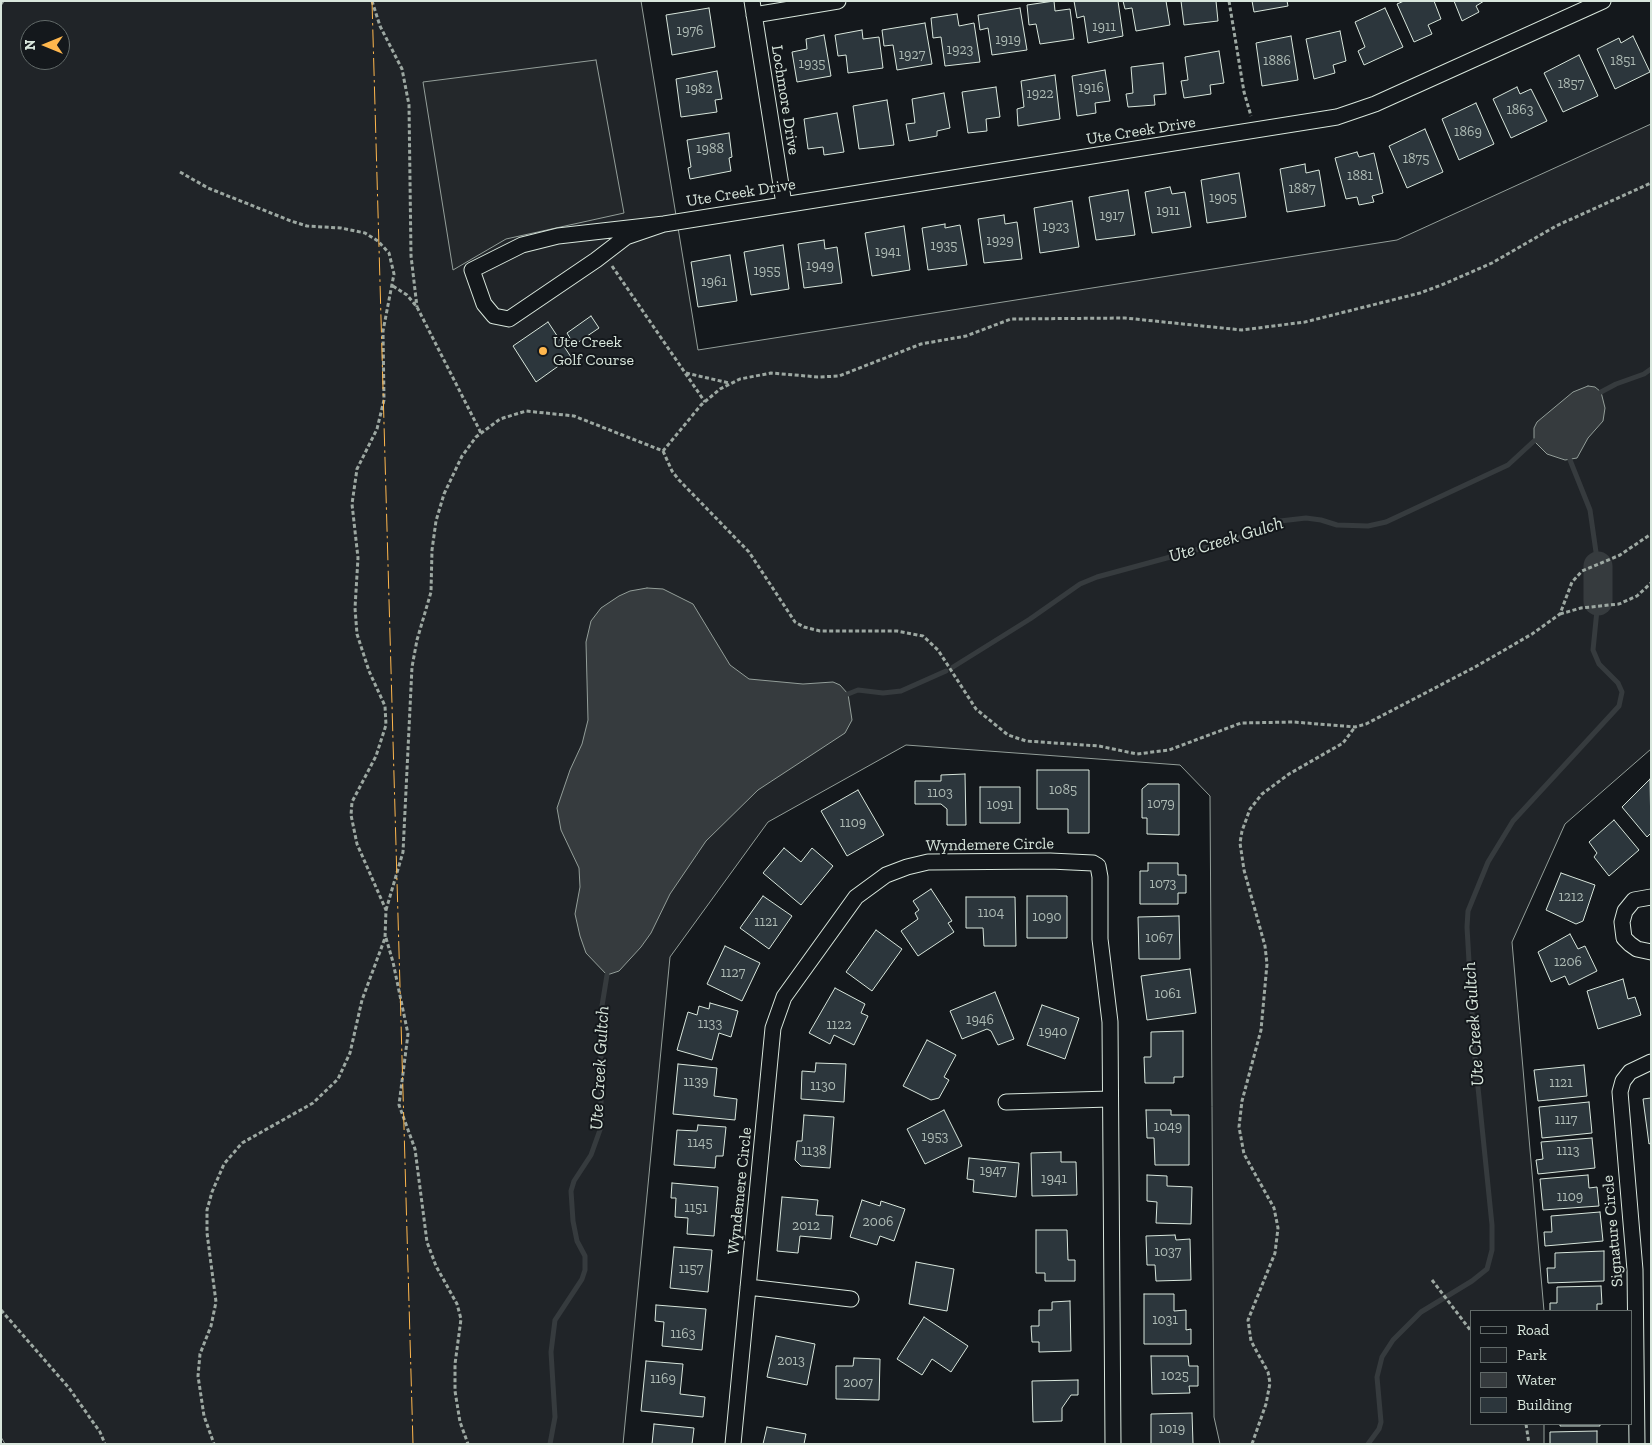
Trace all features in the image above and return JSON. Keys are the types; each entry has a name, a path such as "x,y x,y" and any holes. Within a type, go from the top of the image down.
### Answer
{"street":[{"path":"753,8 838,1"},
{"name":"Ute Creek Drive","path":"664,224 626,237 604,254 508,318 503,319 494,316 484,304 472,270 522,245 558,236 664,224 1337,117 1380,102 1603,1"},
{"name":"Lochmore Drive","path":"753,8 784,204"},
{"name":"Wyndemere Circle","path":"733,1444 776,1018 790,988 856,897 886,876 907,867 928,862 1050,861 1096,864 1100,877 1100,939 1110,1022 1113,1444"},
{"path":"1651,897 1640,898 1628,905 1622,928 1624,938 1630,944 1637,949 1651,952"},
{"name":"Signature Circle","path":"1636,1444 1644,1380 1620,1092 1623,1081 1630,1072 1651,1062"},
{"path":"1006,1102 1110,1099"},
{"path":"748,1287 851,1299"}],"path":[{"path":"372,1 380,26 402,69 408,98 410,256 416,307"},
{"path":"1230,1 1244,92 1250,116"},
{"path":"180,172 208,188 291,221 307,226 358,230 371,236 389,252 394,274 383,331 382,407 377,429 356,469 352,504 358,551 355,608 357,634 369,672 385,706 386,725 376,756 352,802 351,815 357,844 386,910"},
{"path":"663,451 705,402 730,383 772,373 818,377 839,376 921,344 966,336 1011,319 1125,318 1242,330 1265,328 1339,314 1420,293 1464,276 1492,263 1556,226 1651,183"},
{"path":"604,254 705,402"},
{"path":"393,286 407,295 416,307 481,433"},
{"path":"686,373 730,383"},
{"path":"214,1444 204,1416 198,1376 200,1354 211,1326 216,1302 207,1233 207,1210 212,1192 224,1164 242,1143 313,1103 338,1079 350,1053 362,1000 385,938 386,910 404,852 412,667 416,640 431,592 435,527 441,502 466,449 481,433 500,419 518,412 562,414 588,420 663,451 672,472 683,485 749,552 795,622 811,630 820,631 897,631 924,636 938,650 976,709 995,727 1015,738 1099,746 1145,754 1169,750 1241,723 1294,722 1355,727 1366,724 1497,655 1537,631 1560,614 1581,608 1619,604 1637,596 1651,583"},
{"path":"1560,614 1568,589 1582,571 1616,557 1651,534"},
{"path":"1252,1444 1266,1404 1270,1383 1268,1372 1251,1341 1248,1320 1275,1253 1278,1228 1274,1208 1244,1154 1239,1128 1242,1102 1261,1030 1266,964 1265,946 1241,854 1241,837 1247,814 1262,794 1289,774 1343,743 1355,727"},
{"path":"385,938 394,962 408,1034 399,1105 415,1149 427,1242 436,1266 457,1304 461,1319 455,1364 455,1391 460,1422 468,1444"},
{"path":"1432,1280 1470,1330"},
{"path":"1,1310 69,1388 100,1432 105,1444"},
{"path":"1526,1425 1529,1444"}],"green space":[{"name":"Ute Creek Golf Course","path":"1,1 641,1 698,350 1397,240 1651,124 1651,749 1565,824 1512,942 1544,1310 1470,1310 1470,1425 1544,1425 1544,1444 1220,1444 1214,1417 1210,796 1180,765 906,745 768,822 670,957 623,1444 5,1444 1,1437"}],"shaded area":[{"path":"596,60 624,213 506,239 453,270 423,82"}],"water":[{"path":"1588,386 1595,387 1601,392 1605,408 1603,421 1588,438 1577,458 1565,460 1547,454 1534,441 1534,428 1537,422 1573,392"},
{"path":"647,588 663,589 693,604 730,665 749,679 803,684 833,682 840,685 848,694 852,720 845,733 758,790 706,841 670,894 651,933 641,947 619,971 607,975 586,953 580,936 575,914 580,887 579,868 561,830 557,808 570,770 582,744 588,720 586,642 591,621 601,608 619,596 630,591"}],"building":[{"path":"1054,1 1055,11 1070,9 1074,39 1040,44 1036,24 1029,25 1027,5"},
{"path":"1074,1 1118,1 1123,36 1088,43 1084,16 1077,18"},
{"path":"1123,1 1166,1 1170,25 1136,31 1132,8 1125,9"},
{"path":"1181,1 1216,1 1218,21 1184,25"},
{"path":"1252,1 1287,1 1288,6 1254,12"},
{"path":"1404,1 1434,1 1441,19 1428,25 1432,34 1414,42 1397,4"},
{"path":"1454,1 1484,1 1476,6 1479,12 1462,21"},
{"path":"709,8 715,47 672,55 666,15"},
{"path":"1020,8 1027,50 992,55 988,28 980,30 978,15"},
{"path":"1385,8 1403,47 1364,65 1358,51 1365,47 1355,22"},
{"path":"957,14 959,26 974,23 980,62 945,66 941,37 933,38 931,18"},
{"path":"925,23 932,64 897,70 893,45 884,46 882,30"},
{"path":"862,30 863,39 879,37 883,68 848,73 846,55 838,56 835,35"},
{"path":"1340,31 1346,61 1333,65 1335,73 1314,79 1306,39"},
{"path":"824,35 831,76 797,82 792,52 807,49 806,39"},
{"path":"1291,36 1298,80 1262,86 1256,43"},
{"path":"1633,36 1650,72 1615,89 1597,49 1619,38 1621,43"},
{"path":"1219,51 1224,83 1210,85 1211,94 1184,98 1181,81 1188,80 1185,57"},
{"path":"1579,55 1598,96 1563,112 1544,73"},
{"path":"1163,63 1166,94 1154,95 1155,105 1128,107 1126,94 1133,93 1131,67"},
{"path":"1105,70 1110,101 1095,103 1096,113 1077,116 1072,76"},
{"path":"717,71 722,99 715,100 717,112 681,117 676,79"},
{"path":"1055,75 1060,119 1018,126 1017,109 1024,107 1021,81"},
{"path":"996,87 1000,117 986,119 987,131 968,133 962,92"},
{"path":"1517,87 1520,94 1531,89 1547,121 1511,138 1493,99"},
{"path":"944,93 950,128 937,131 937,136 909,141 906,124 915,123 912,99"},
{"path":"887,100 894,145 859,149 853,106"},
{"path":"1476,103 1494,144 1459,160 1442,119"},
{"path":"837,113 844,152 824,155 823,147 808,149 804,119"},
{"path":"1425,129 1443,172 1407,188 1389,146"},
{"path":"729,133 732,157 729,158 731,171 690,179 688,168 691,167 687,140"},
{"path":"1357,152 1359,157 1374,153 1383,193 1372,196 1374,202 1359,205 1357,197 1346,199 1335,158"},
{"path":"1305,164 1306,173 1319,170 1325,206 1287,212 1280,169"},
{"path":"1239,173 1246,217 1207,223 1201,180"},
{"path":"1170,187 1172,194 1185,192 1191,227 1152,233 1145,192"},
{"path":"1128,190 1135,235 1096,240 1089,197"},
{"path":"1072,201 1079,247 1040,253 1034,208"},
{"path":"1004,215 1005,224 1017,222 1022,259 984,263 978,219"},
{"path":"945,224 945,228 960,225 967,265 928,270 922,228"},
{"path":"904,226 910,270 872,276 865,233"},
{"path":"824,240 825,249 837,247 842,283 804,288 798,244"},
{"path":"783,245 789,289 751,295 744,252"},
{"path":"730,255 737,301 698,307 691,262"},
{"path":"591,316 599,328 574,345 567,333"},
{"path":"548,322 571,357 536,382 513,346"},
{"path":"1037,770 1089,770 1089,833 1068,833 1068,809 1037,809"},
{"path":"965,774 966,825 947,825 947,809 941,804 915,804 915,781 941,781 941,775"},
{"path":"1650,779 1651,833 1647,837 1622,807"},
{"path":"1148,784 1179,784 1179,835 1147,834 1147,818 1142,818 1142,789"},
{"path":"980,787 1020,787 1020,823 980,823"},
{"path":"858,790 884,835 847,856 821,811"},
{"path":"1614,820 1639,850 1609,876 1594,857 1597,853 1589,842"},
{"path":"784,848 801,862 812,848 833,866 801,905 763,873"},
{"path":"1148,863 1178,863 1178,875 1186,875 1186,893 1178,893 1178,904 1140,904 1140,871 1148,871"},
{"path":"1561,873 1595,885 1583,921 1576,924 1546,910"},
{"path":"931,889 952,921 948,923 954,932 918,956 901,931 918,919 915,913 919,910 913,901"},
{"path":"763,896 792,916 769,949 740,928"},
{"path":"1027,896 1067,896 1067,938 1027,938"},
{"path":"966,897 1015,897 1016,946 984,946 983,928 966,928"},
{"path":"1179,916 1180,959 1139,959 1138,917"},
{"path":"876,930 902,949 872,991 846,972"},
{"path":"1570,934 1578,949 1585,946 1597,971 1569,985 1565,976 1551,982 1538,952"},
{"path":"725,946 760,963 742,1001 707,984"},
{"path":"1190,969 1196,1013 1147,1020 1141,976"},
{"path":"1623,979 1628,999 1635,997 1641,1015 1598,1029 1587,991"},
{"path":"835,988 865,1004 861,1013 868,1016 854,1045 834,1035 830,1044 809,1033"},
{"path":"995,992 1014,1039 998,1045 991,1031 987,1029 962,1039 950,1011"},
{"path":"710,1003 738,1011 731,1037 719,1033 712,1060 677,1050 688,1012 697,1015 699,1006 709,1009"},
{"path":"1042,1005 1079,1018 1065,1059 1027,1045"},
{"path":"1183,1031 1183,1077 1174,1077 1174,1083 1145,1083 1144,1057 1151,1057 1151,1032"},
{"path":"927,1040 956,1055 944,1077 949,1080 939,1098 931,1100 903,1086"},
{"path":"816,1063 846,1064 844,1102 801,1099 802,1071 815,1072"},
{"path":"678,1064 717,1068 714,1096 737,1099 735,1120 673,1114"},
{"path":"1584,1065 1587,1096 1538,1101 1534,1070"},
{"path":"1651,1098 1651,1143 1649,1144 1643,1099"},
{"path":"1589,1102 1592,1133 1542,1138 1539,1107"},
{"path":"944,1110 962,1146 925,1164 907,1129"},
{"path":"1146,1110 1171,1110 1171,1115 1189,1115 1189,1165 1155,1165 1154,1138 1147,1138"},
{"path":"804,1115 834,1117 830,1168 801,1166 795,1160 797,1141 802,1141"},
{"path":"698,1125 726,1127 723,1156 716,1156 715,1168 674,1165 677,1130 697,1131"},
{"path":"1592,1138 1595,1168 1538,1174 1536,1160 1543,1159 1541,1142"},
{"path":"1061,1152 1061,1162 1076,1162 1077,1195 1032,1196 1031,1153"},
{"path":"969,1158 1019,1163 1016,1197 973,1192 974,1180 967,1179"},
{"path":"1147,1175 1167,1176 1167,1186 1192,1187 1191,1224 1156,1223 1157,1202 1147,1201"},
{"path":"1588,1175 1589,1188 1597,1187 1599,1206 1543,1210 1540,1179"},
{"path":"672,1183 718,1187 714,1236 687,1234 688,1218 675,1217 676,1198 671,1198"},
{"path":"782,1197 818,1200 816,1215 833,1216 831,1239 800,1236 798,1253 777,1251"},
{"path":"862,1200 880,1206 881,1201 905,1209 894,1241 880,1236 877,1245 850,1237"},
{"path":"1600,1212 1603,1241 1545,1246 1544,1232 1552,1232 1551,1216"},
{"path":"1036,1230 1067,1230 1068,1260 1075,1260 1075,1281 1045,1281 1045,1273 1036,1273"},
{"path":"1175,1235 1176,1240 1190,1239 1191,1280 1156,1281 1155,1265 1147,1265 1146,1236"},
{"path":"674,1247 712,1250 708,1292 670,1288"},
{"path":"1604,1251 1604,1281 1548,1283 1547,1268 1555,1268 1555,1253"},
{"path":"916,1262 954,1269 947,1311 909,1304"},
{"path":"1601,1286 1602,1304 1597,1304 1597,1310 1550,1310 1550,1303 1557,1303 1557,1287"},
{"path":"1144,1294 1174,1294 1174,1311 1186,1310 1186,1330 1191,1329 1191,1344 1144,1344"},
{"path":"1070,1301 1071,1351 1039,1352 1039,1342 1032,1342 1031,1326 1039,1326 1039,1310 1052,1310 1052,1302"},
{"path":"656,1305 706,1309 702,1350 662,1346 664,1322 655,1321"},
{"path":"924,1317 968,1346 951,1372 932,1359 922,1375 897,1359"},
{"path":"776,1336 815,1344 807,1385 767,1377"},
{"path":"1151,1356 1188,1356 1189,1366 1198,1366 1198,1386 1189,1386 1190,1393 1152,1394"},
{"path":"854,1358 880,1359 879,1400 836,1399 836,1366 853,1366"},
{"path":"646,1361 683,1364 680,1394 705,1397 703,1417 641,1411"},
{"path":"1078,1380 1078,1395 1071,1395 1062,1408 1062,1421 1033,1422 1032,1381"},
{"path":"1192,1413 1193,1444 1151,1444 1151,1414"},
{"path":"654,1424 694,1428 692,1444 652,1444"},
{"path":"1560,1425 1600,1425 1600,1426"},
{"path":"767,1427 806,1434 804,1444 763,1444"},
{"path":"1597,1431 1597,1444 1550,1444 1550,1432"}],"waterway":[{"name":"Ute Creek Gulch","path":"1601,392 1616,384 1644,374 1651,369"},
{"name":"Ute Creek Gulch","path":"953,667 1030,619 1080,584 1097,577 1229,541 1260,531 1280,521 1306,518 1337,525 1368,526 1386,522 1508,465 1534,441"},
{"name":"Ute Creek Gultch","path":"1570,460 1590,510 1597,559"},
{"name":"Ute Creek Gultch","path":"1598,566 1598,601"},
{"name":"Ute Creek Gultch","path":"1368,1444 1379,1429 1381,1422 1377,1377 1382,1357 1393,1340 1421,1312 1472,1281 1487,1269 1492,1250 1492,1225 1474,1048 1467,927 1468,911 1488,862 1513,821 1619,706 1622,692 1618,683 1599,664 1593,650 1597,610"},
{"name":"Ute Creek Gulch","path":"848,694 858,690 883,693 901,691 946,671"},
{"name":"Ute Creek Gultch","path":"550,1444 555,1417 551,1352 555,1320 582,1279 585,1270 585,1256 577,1241 573,1221 571,1191 574,1181 591,1155 601,1127 601,1012 607,975"}],"power":[{"path":"372,1 413,1444"}],"place":[{"name":"Ute Creek Golf Course","path":"543,351"}]}
